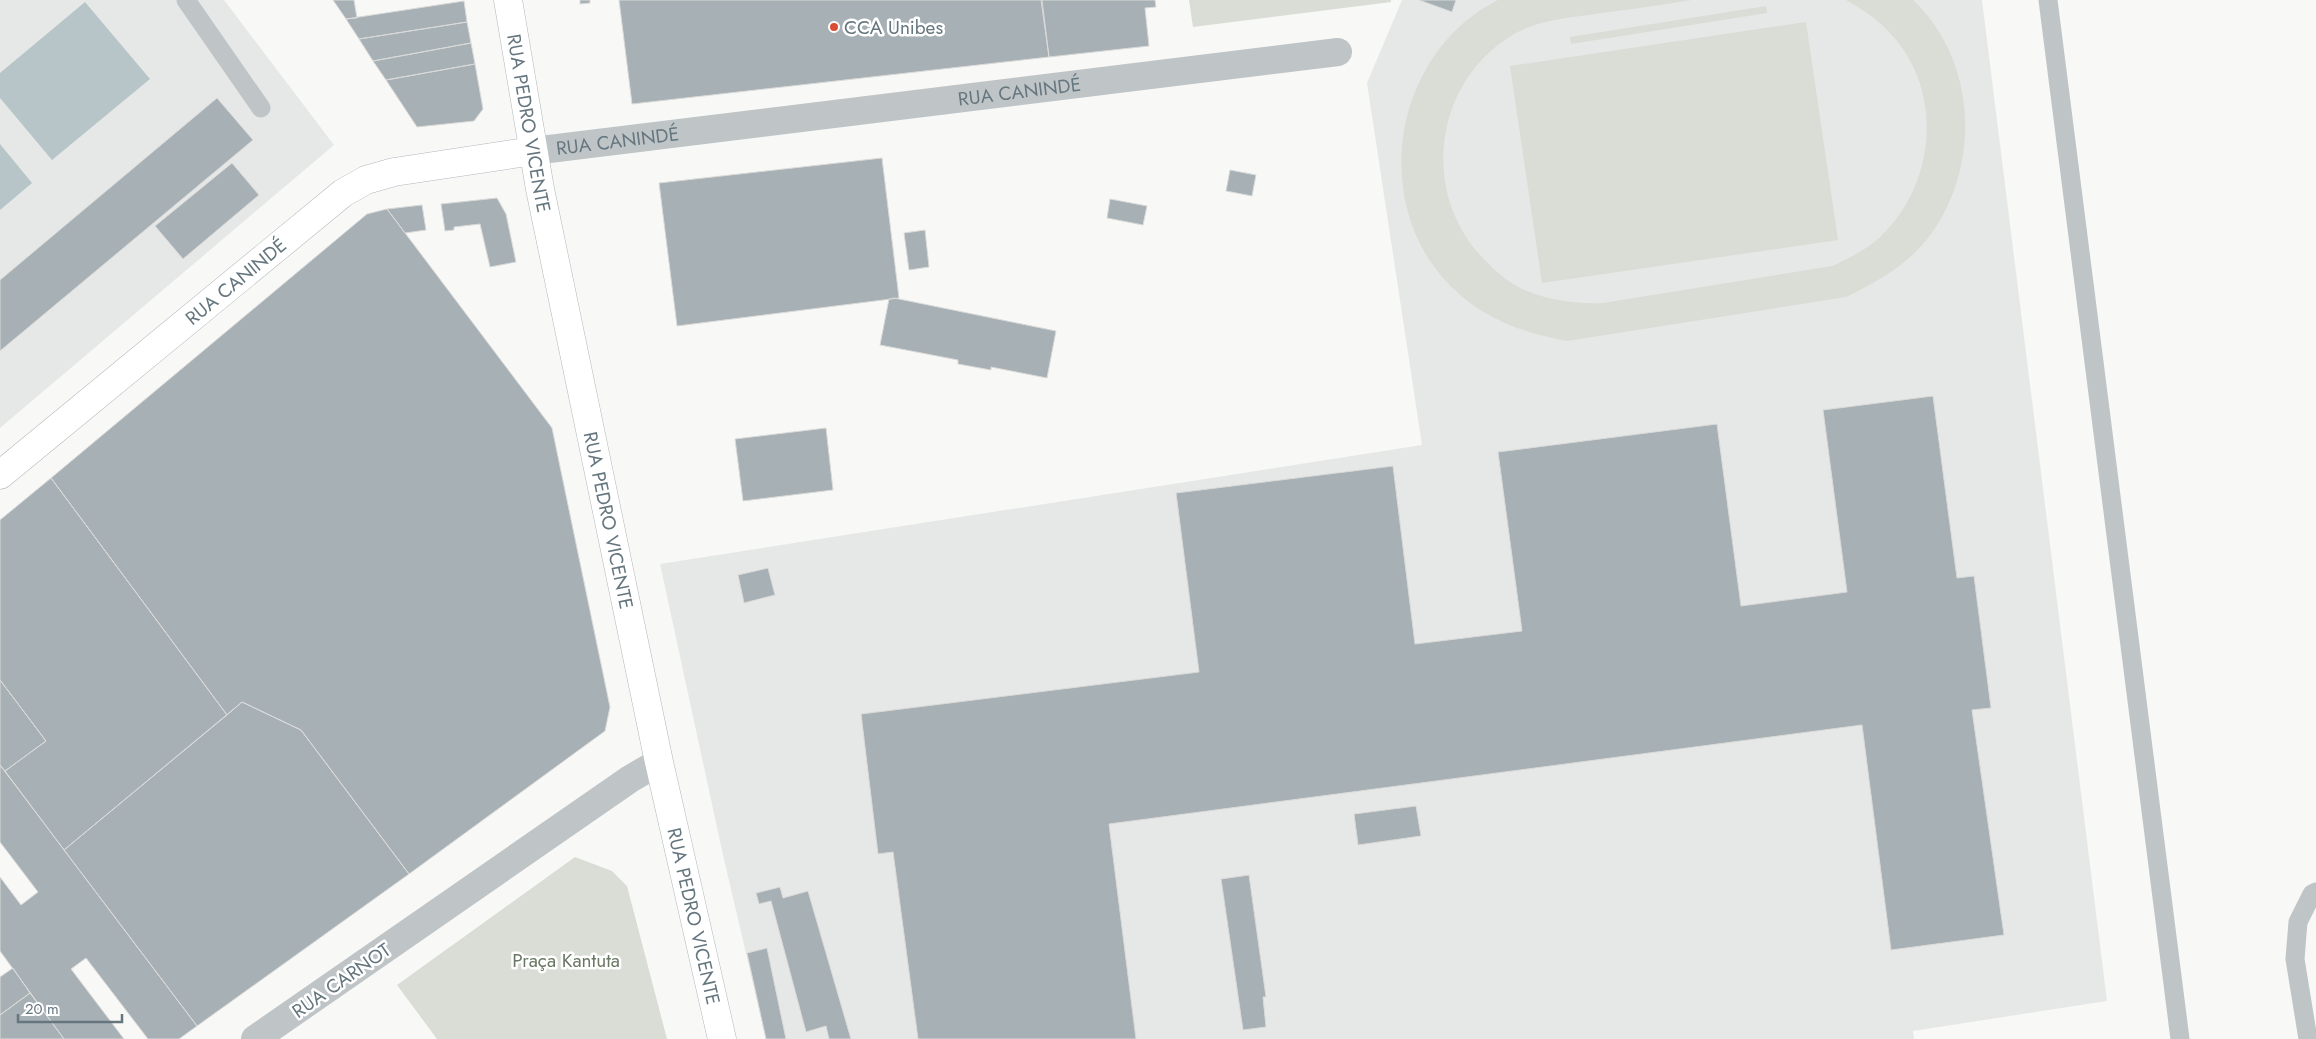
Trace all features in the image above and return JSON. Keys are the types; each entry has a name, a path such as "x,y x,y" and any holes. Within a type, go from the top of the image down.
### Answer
{"street":[{"name":"RUA PEDRO VICENTE","path":"508,0 533,151 659,762 722,1039"},
{"name":"RUA CANINDÉ","path":"0,475 343,193 366,180 394,172 533,151 1338,52"},
{"name":"RUA CARNOT","path":"256,1039 630,779 659,762"}],"lane":[{"path":"186,0 261,108"},
{"path":"2048,0 2180,1039"},
{"path":"2308,1039 2295,959 2298,922 2312,894 2316,892"}],"shaded area":[{"path":"0,0 224,0 334,145 0,428"},
{"path":"1402,0 1982,0 2107,1001 1913,1031 1914,1039 766,1039 723,855 660,564 1422,445 1367,83"},
{"path":"85,2 150,79 52,160 0,98 0,73"},
{"path":"0,144 32,183 0,210"}],"green space":[{"path":"1189,0 1391,0 1391,2 1193,27"},
{"path":"1498,0 1692,0 1564,18 1524,29 1514,34 1486,55 1465,81 1451,111 1444,143 1444,176 1452,208 1467,237 1489,264 1504,278 1522,289 1562,301 1603,303 1832,266 1875,242 1899,215 1913,190 1922,164 1926,136 1925,107 1919,80 1907,55 1879,22 1846,0 1913,0 1934,24 1950,52 1960,82 1965,114 1964,145 1958,177 1947,207 1931,234 1903,263 1882,278 1846,297 1567,341 1532,333 1500,321 1485,313 1457,292 1444,279 1421,245 1407,207 1401,167 1405,127 1417,88 1436,53 1464,23"},
{"path":"1766,6 1767,13 1571,44 1570,37"},
{"path":"1806,22 1838,240 1542,283 1510,66"},
{"name":"Praça Kantuta","path":"575,857 612,871 627,886 667,1039 437,1039 397,985"}],"building":[{"path":"333,0 354,0 357,18 346,19"},
{"path":"580,0 590,0 590,3 580,4"},
{"name":"CCA Unibes","path":"619,0 1042,0 1049,57 632,104"},
{"path":"1041,0 1155,0 1156,7 1145,8 1149,46 1049,57"},
{"path":"1419,0 1456,0 1452,12"},
{"path":"464,1 467,22 359,39 346,19"},
{"path":"467,22 471,43 373,61 359,39"},
{"path":"471,43 475,64 386,80 373,61"},
{"path":"475,64 483,109 474,121 417,127 386,80"},
{"path":"217,98 253,140 0,351 0,280"},
{"path":"882,158 899,298 677,326 659,183"},
{"path":"232,163 259,195 183,259 155,226"},
{"path":"1230,170 1256,175 1252,196 1226,191"},
{"path":"497,198 506,214 516,262 490,267 480,224 454,227 454,230 445,231 441,204"},
{"path":"1110,199 1147,206 1143,225 1107,218"},
{"path":"422,205 426,230 405,233 387,209"},
{"path":"387,209 552,428 610,707 605,731 409,874 301,730 242,702 227,715 51,478 367,214"},
{"path":"925,230 929,267 909,270 904,233"},
{"path":"894,298 1056,331 1047,378 991,367 991,370 958,364 958,360 880,345 889,299"},
{"path":"1933,396 1957,578 1974,576 1991,708 1972,710 2004,935 1891,950 1862,725 1109,824 1136,1039 918,1039 893,852 878,854 861,714 1199,672 1176,493 1393,466 1415,644 1522,631 1498,452 1717,424 1741,606 1847,592 1823,410"},
{"path":"826,428 833,490 743,501 735,439"},
{"path":"51,478 227,715 64,850 5,771 46,741 0,680 0,520"},
{"path":"768,568 775,595 744,603 738,575"},
{"path":"0,680 46,741 5,771 0,765"},
{"path":"242,702 301,730 409,874 197,1026 64,850"},
{"path":"0,765 197,1026 179,1039 148,1039 86,958 71,969 124,1039 64,1039 0,951 0,877 21,905 38,892 0,842"},
{"path":"1416,806 1421,836 1358,845 1354,814"},
{"path":"1249,875 1266,997 1263,997 1266,1027 1243,1030 1221,879"},
{"path":"780,887 783,898 808,891 851,1039 829,1039 826,1026 806,1032 771,901 759,904 756,893"},
{"path":"767,948 786,1039 766,1039 747,953"},
{"path":"13,968 30,993 0,1015 0,977"},
{"path":"30,993 64,1039 0,1039 0,1015"}],"place":[{"name":"CCA Unibes","path":"834,27"}]}
